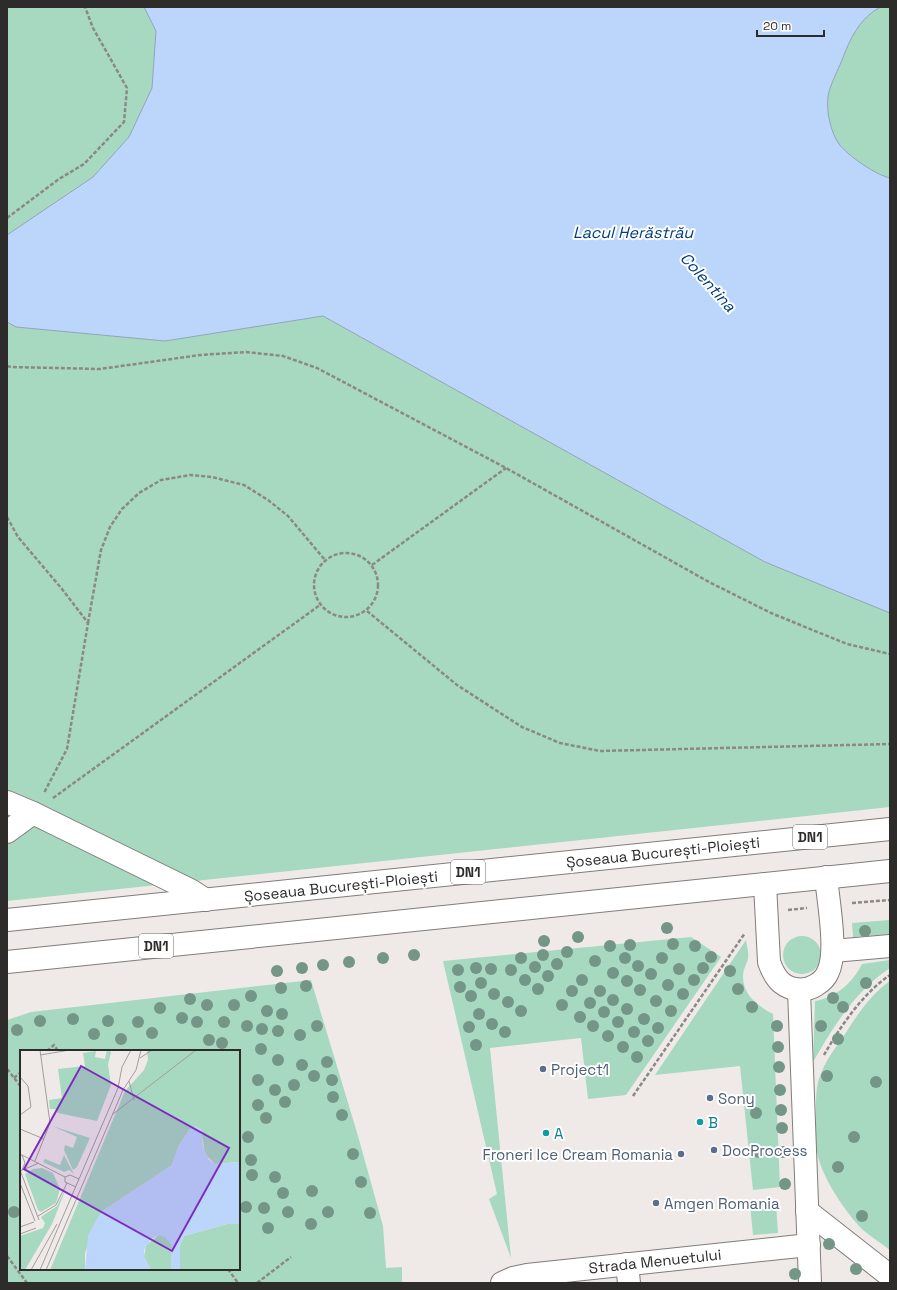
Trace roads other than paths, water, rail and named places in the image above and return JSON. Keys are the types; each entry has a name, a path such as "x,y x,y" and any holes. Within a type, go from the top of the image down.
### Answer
{"main road":[{"path":"7,802 33,813 192,891 206,900"},
{"path":"7,832 33,813"},
{"name":"Șoseaua București-Ploiești","path":"7,920 890,829"},
{"name":"DN1","path":"7,962 890,870"},
{"path":"765,884 771,968 780,983 789,988 800,990 812,987 821,982 828,973 831,964 833,951 826,877"},
{"path":"833,951 890,946"},
{"path":"800,990 810,1283"},
{"path":"808,1211 890,1276"},
{"name":"Strada Menuetului","path":"502,1283 513,1278 527,1275 628,1274 808,1245"}],"water":[{"name":"Lacul Herăstrău","path":"144,7 881,7 867,17 852,37 829,93 828,115 831,128 843,149 877,173 890,178 890,613 765,562 323,316 165,341 16,327 7,322 7,235 93,177 129,137 152,88 156,31"}],"place":[{"name":"Project1","path":"543,1069"},
{"name":"Sony","path":"710,1098"},
{"name":"B","path":"700,1122"},
{"name":"A","path":"546,1133"},
{"name":"DocProcess","path":"714,1150"},
{"name":"Froneri Ice Cream Romania","path":"681,1154"},
{"name":"Amgen Romania","path":"656,1203"}],"water label":[{"name":"Colentina","path":"708,282"}]}
